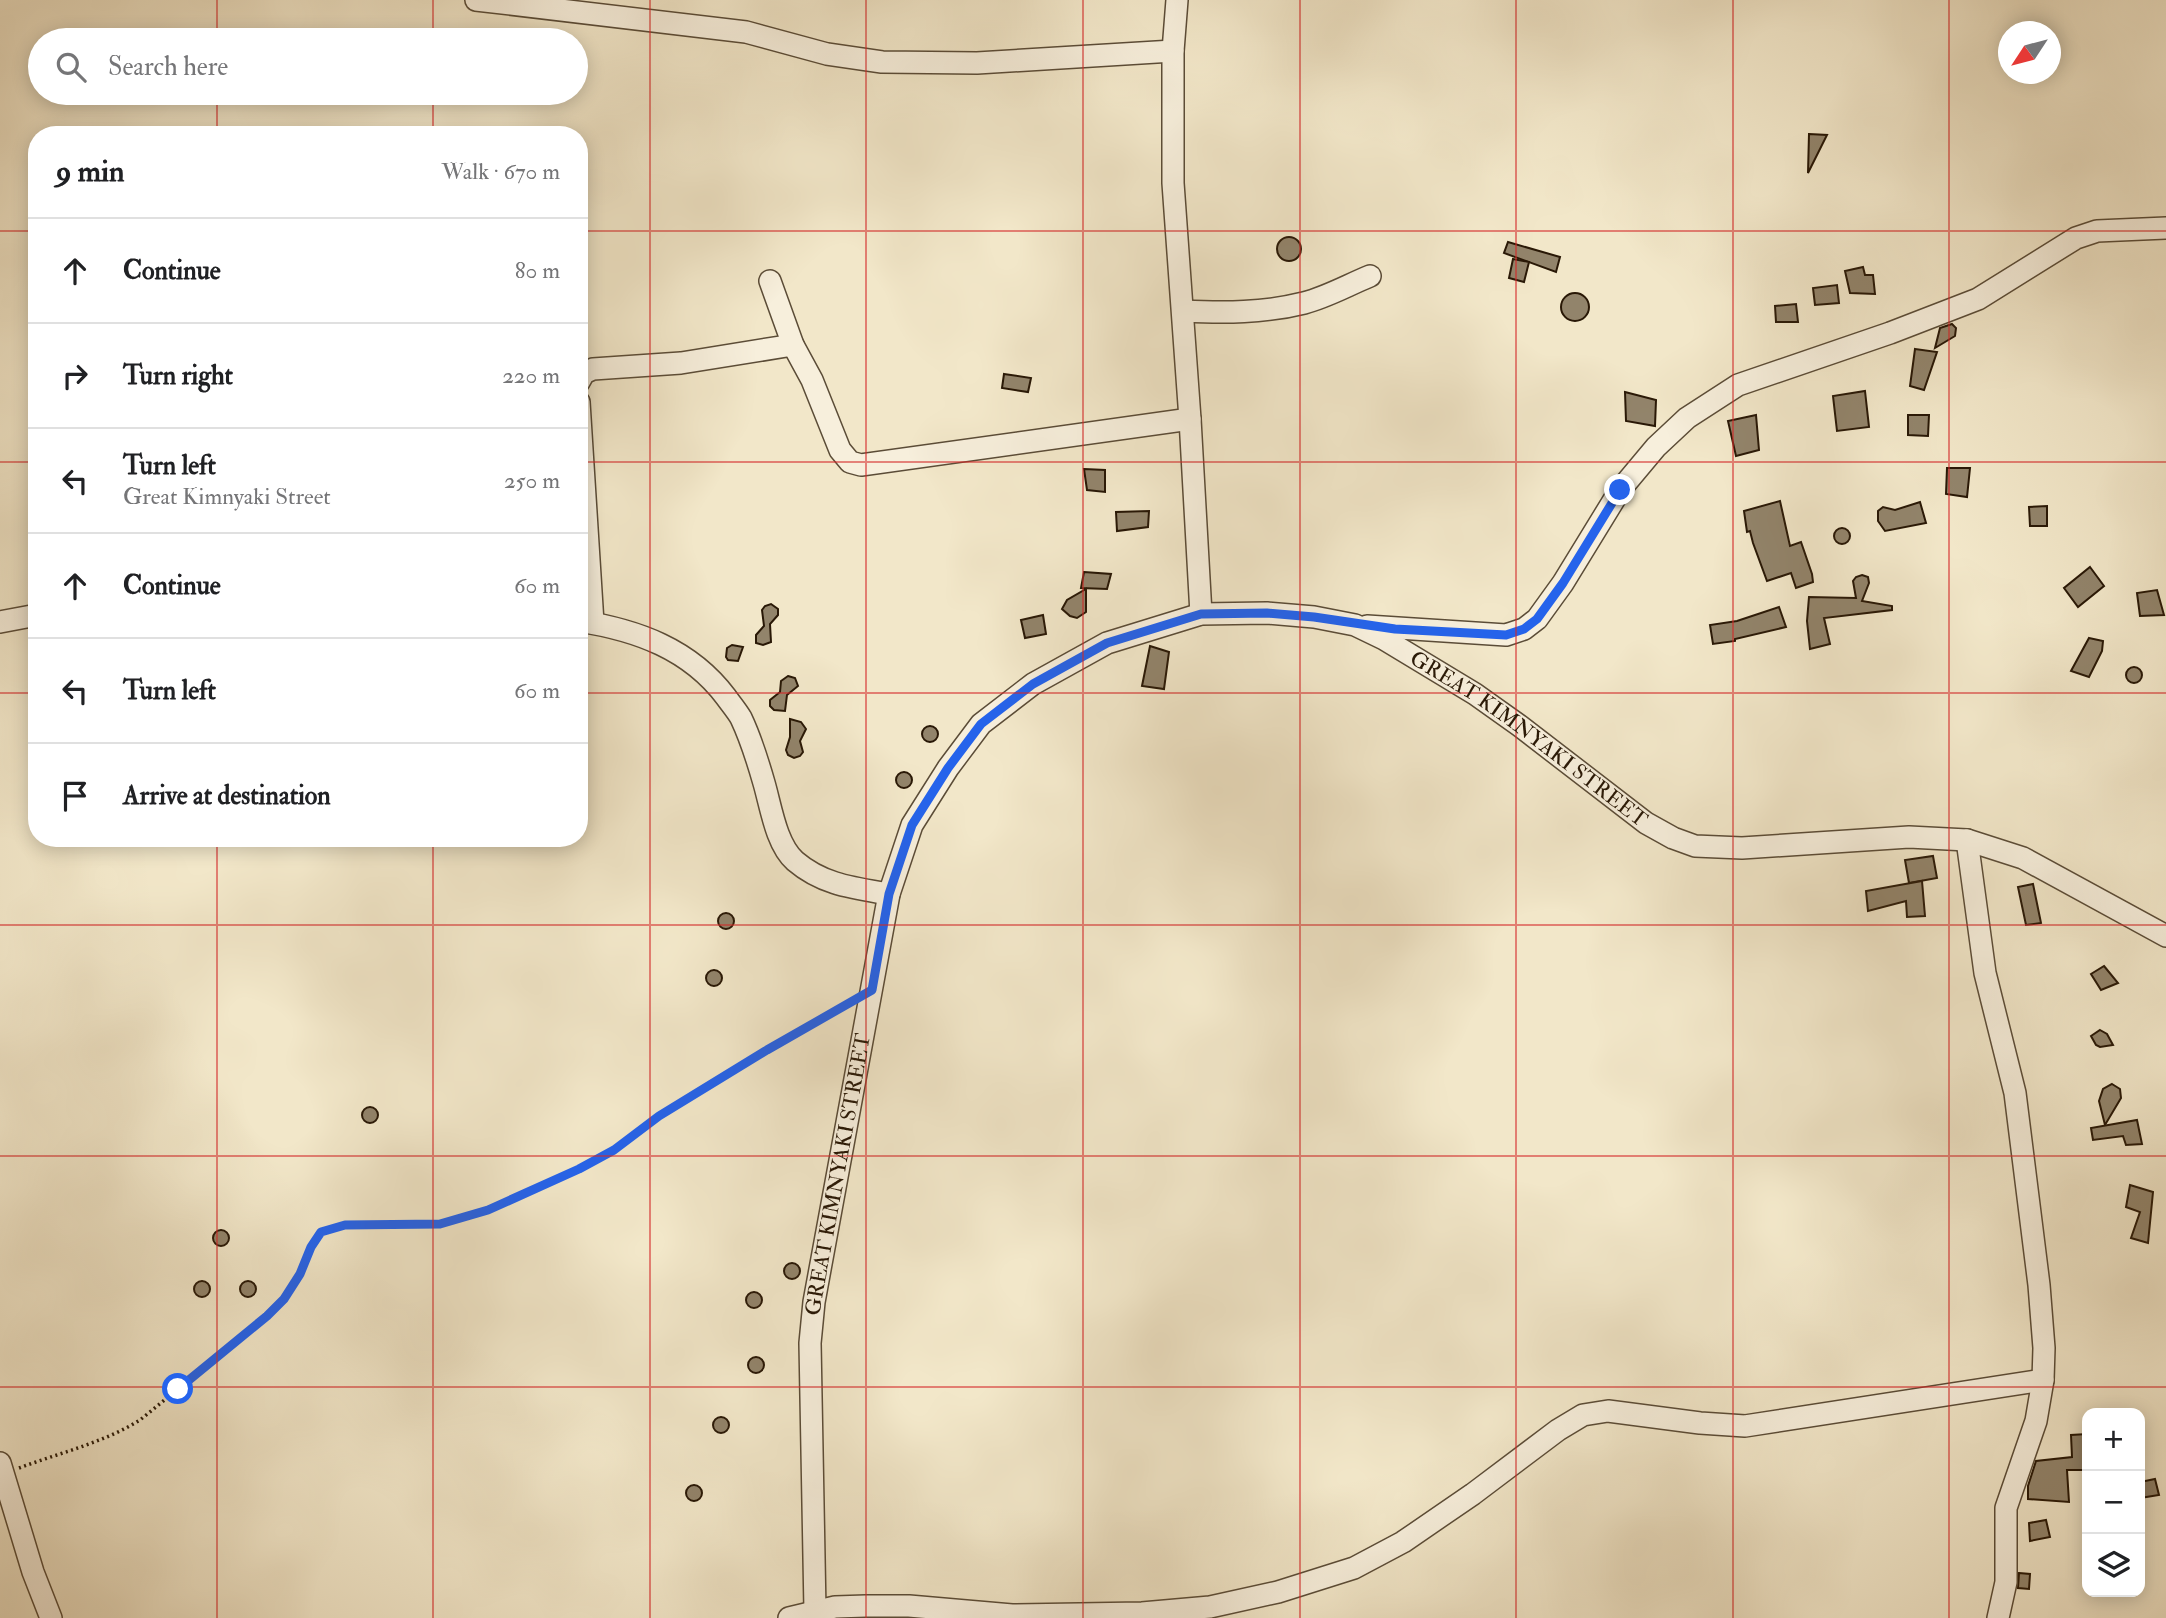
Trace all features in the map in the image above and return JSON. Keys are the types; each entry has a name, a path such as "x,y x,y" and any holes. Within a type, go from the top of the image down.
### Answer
{"street":[{"path":"476,0 746,32 827,54 882,62 977,63 1173,51"},
{"path":"1177,0 1173,51 1173,183 1184,312 1201,614"},
{"path":"1355,625 1506,635 1524,629 1537,619 1563,583 1620,490 1656,447 1687,418 1738,385 1890,333 1978,299 2076,237 2097,231 2166,228"},
{"path":"1184,312 1255,312 1305,303 1370,276"},
{"path":"770,281 793,345 812,380 840,450 850,462 861,466 1190,419"},
{"path":"588,371 681,363 793,345"},
{"name":"GREAT KIMNYAKI STREET","path":"828,1612 810,1343 814,1302 889,894 912,825 948,768 981,724 1033,684 1107,643 1201,614 1267,613 1314,617 1355,625 1384,639 1475,694 1646,823 1672,838 1695,846 1742,848 1909,837 1967,840 2023,858 2166,936"},
{"path":"0,622 28,617"},
{"path":"588,623 654,641 689,659 715,682 740,717 764,783 775,827 793,859 814,876 836,885 889,894"},
{"path":"1967,840 1985,973 2015,1093 2044,1348 2043,1380 2036,1421 2006,1508 2006,1582 1998,1618"},
{"path":"789,1618 909,1606 1012,1615 1081,1616 1210,1606 1278,1592 1354,1568 1403,1542 1558,1430 1583,1415 1608,1410 1699,1423 1745,1426 2043,1380"},
{"path":"2,1468 33,1573 51,1618"}],"path":[{"path":"2,1468 103,1439 140,1420 284,1299 321,1232 345,1225 440,1224 488,1210 579,1169 614,1150 659,1116 872,990"}],"building":[{"path":"1809,134 1827,135 1808,173"},
{"path":"1289,237 1297,241 1301,249 1297,257 1289,261 1281,257 1277,249 1281,241"},
{"path":"1508,242 1560,257 1556,272 1504,253"},
{"path":"1513,259 1529,262 1524,282 1509,278"},
{"path":"1863,267 1865,275 1873,275 1875,294 1850,293 1845,271"},
{"path":"1837,285 1839,303 1815,305 1813,288"},
{"path":"1575,293 1585,297 1589,307 1585,317 1575,321 1565,317 1561,307 1565,297"},
{"path":"1796,304 1798,322 1776,322 1775,306"},
{"path":"1952,324 1956,328 1955,336 1935,348 1940,328"},
{"path":"1915,349 1937,352 1924,390 1910,386"},
{"path":"1004,374 1031,378 1028,392 1002,388"},
{"path":"1865,391 1869,427 1837,431 1833,396"},
{"path":"1625,392 1656,400 1655,426 1626,421"},
{"path":"1756,415 1759,450 1736,456 1728,421"},
{"path":"1908,415 1929,415 1928,436 1908,435"},
{"path":"1947,468 1970,468 1967,497 1946,494"},
{"path":"1084,469 1105,470 1105,492 1087,490"},
{"path":"1780,501 1790,546 1801,542 1812,574 1813,582 1796,588 1791,573 1767,581 1750,531 1747,532 1744,511"},
{"path":"1920,502 1926,523 1885,531 1878,521 1878,511 1883,507 1895,510"},
{"path":"2047,506 2047,526 2030,526 2029,507"},
{"path":"1149,511 1148,527 1117,531 1116,512"},
{"path":"1839,528 1845,528 1850,536 1848,542 1839,544 1834,539 1834,533"},
{"path":"2090,567 2104,586 2078,607 2064,588"},
{"path":"1084,572 1111,574 1107,589 1081,588"},
{"path":"1862,575 1868,577 1869,583 1862,601 1892,606 1892,610 1824,618 1830,644 1810,649 1807,621 1809,597 1856,598 1853,581"},
{"path":"1086,589 1086,612 1077,618 1070,616 1062,609 1067,600"},
{"path":"2157,590 2164,615 2140,616 2137,593"},
{"path":"771,604 778,609 778,615 770,624 771,642 763,645 756,643 756,635 764,626 762,610"},
{"path":"1779,607 1786,627 1713,644 1710,625 1737,621"},
{"path":"1043,615 1046,634 1025,638 1021,620"},
{"path":"2089,638 2103,641 2102,651 2089,677 2071,671"},
{"path":"732,645 743,647 738,661 728,660 726,657 727,648"},
{"path":"1150,646 1169,652 1164,689 1142,686"},
{"path":"2131,667 2137,667 2142,675 2140,681 2131,683 2126,678 2126,672"},
{"path":"788,676 795,678 798,686 787,695 785,711 774,710 770,706 770,700 780,692 781,681"},
{"path":"790,719 801,722 806,729 800,741 803,752 794,758 788,755 786,750 790,737"},
{"path":"927,726 933,726 938,734 936,740 927,742 922,737 922,731"},
{"path":"901,772 907,772 912,780 910,786 901,788 896,783 896,777"},
{"path":"1933,856 1937,878 1909,883 1905,860"},
{"path":"1922,881 1925,916 1907,917 1906,901 1868,911 1866,891"},
{"path":"2033,884 2041,923 2026,925 2018,887"},
{"path":"723,913 729,913 734,921 732,927 723,929 718,924 718,918"},
{"path":"2104,966 2118,983 2101,990 2091,974"},
{"path":"711,970 717,970 722,978 720,984 711,986 706,981 706,975"},
{"path":"2100,1030 2107,1034 2113,1045 2096,1045 2091,1036"},
{"path":"2112,1084 2120,1089 2121,1098 2105,1125 2099,1101 2103,1089"},
{"path":"367,1107 373,1107 378,1115 376,1121 367,1123 362,1118 362,1112"},
{"path":"2137,1120 2142,1144 2126,1145 2123,1136 2093,1140 2091,1128"},
{"path":"2130,1185 2153,1192 2148,1243 2131,1238 2140,1212 2126,1207"},
{"path":"218,1230 224,1230 229,1238 227,1244 218,1246 213,1241 213,1235"},
{"path":"789,1263 795,1263 800,1271 798,1277 789,1279 784,1274 784,1268"},
{"path":"199,1281 205,1281 210,1289 208,1295 199,1297 194,1292 194,1286"},
{"path":"245,1281 251,1281 256,1289 254,1295 245,1297 240,1292 240,1286"},
{"path":"751,1292 757,1292 762,1300 760,1306 751,1308 746,1303 746,1297"},
{"path":"753,1357 759,1357 764,1365 762,1371 753,1373 748,1368 748,1362"},
{"path":"718,1417 724,1417 729,1425 727,1431 718,1433 713,1428 713,1422"},
{"path":"2082,1434 2082,1470 2067,1470 2069,1502 2028,1499 2028,1486 2036,1461 2072,1457 2071,1435"},
{"path":"2155,1479 2159,1495 2145,1497 2145,1481"},
{"path":"691,1485 697,1485 702,1493 700,1499 691,1501 686,1496 686,1490"},
{"path":"2046,1520 2050,1537 2030,1541 2029,1523"},
{"path":"2019,1573 2030,1574 2029,1589 2018,1588"}],"route":[{"path":"178,1389 284,1299 321,1232 345,1225 440,1224 488,1210 579,1169 614,1150 659,1116 872,990 889,894 912,825 948,768 981,724 1033,684 1107,643 1201,614 1267,613 1395,629 1506,635 1524,629 1537,619 1563,583 1620,490"}]}
